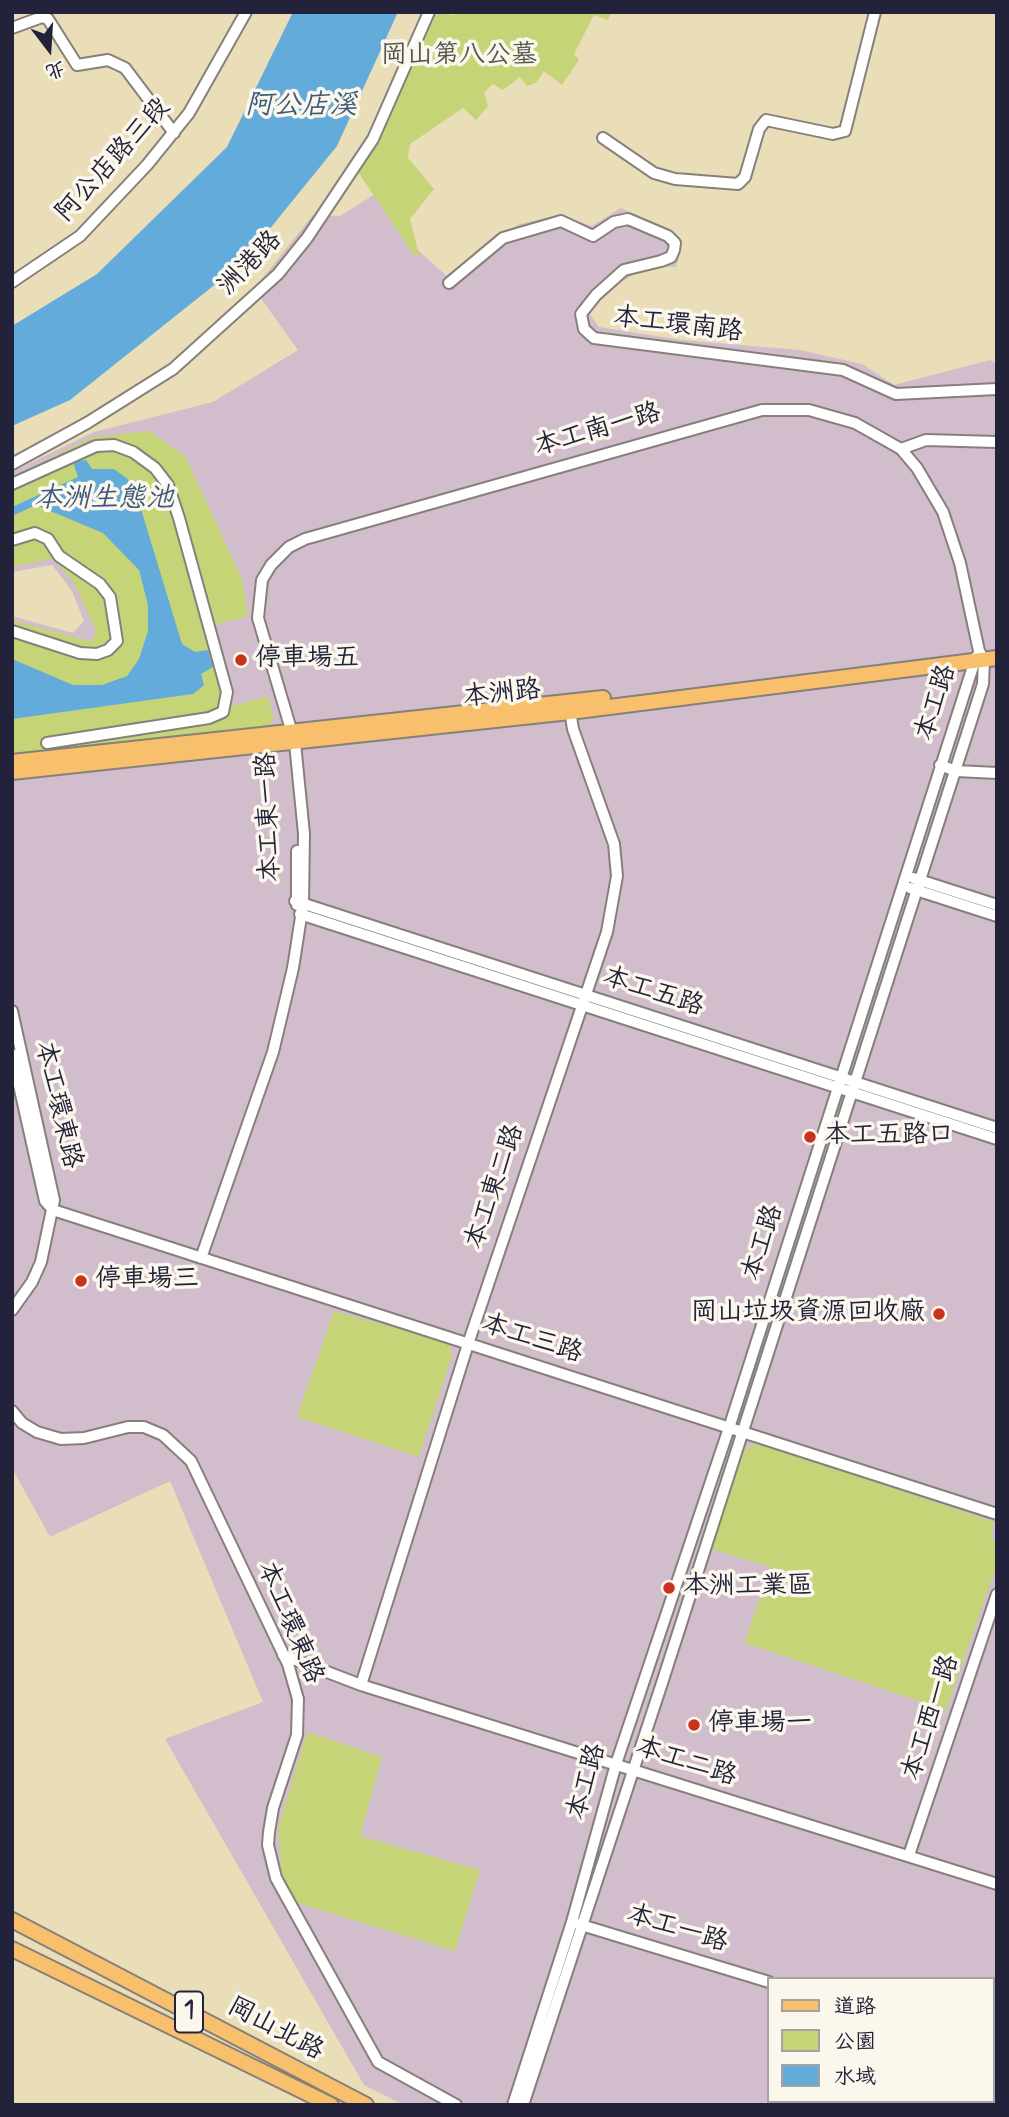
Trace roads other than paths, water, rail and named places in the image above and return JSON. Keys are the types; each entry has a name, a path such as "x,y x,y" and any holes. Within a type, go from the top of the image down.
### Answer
{"main road":[{"name":"本洲路","path":"12,772 984,657 997,648"},
{"name":"本洲路","path":"12,762 291,740"},
{"name":"岡山北路","path":"12,1920 366,2105"},
{"name":"岡山北路","path":"12,1949 331,2105"}],"street":[{"name":"阿公店路三段","path":"12,282 80,236 147,166 189,113 246,12"},
{"name":"洲港路","path":"12,464 87,423 173,369 278,274 307,239 373,139 429,12"},
{"path":"603,138 654,173 675,178 738,184 745,177 759,130 766,120 834,134 845,131 876,12"},
{"path":"12,28 42,17 48,19 77,65 108,60 125,68 174,132"},
{"name":"本工環南路","path":"449,283 503,239 561,221 593,236 614,222 628,219 668,236 674,243 674,250 671,257 661,261 624,270 596,295 581,314 584,329 594,338 843,370 896,394 997,389"},
{"name":"本工南一路","path":"291,740 258,618 258,597 262,580 271,565 289,547 305,539 762,410 809,410 855,423 901,449 917,468 943,512 960,563 984,657"},
{"path":"901,449 926,440 997,442"},
{"path":"12,484 96,446 114,445 133,452 155,468 168,485 179,518 227,692 223,712 209,718 47,743"},
{"path":"12,540 35,533 48,539 59,556 100,584 110,597 117,640 107,650 97,654 80,653 12,631"},
{"name":"本工路","path":"523,2105 577,1923 616,1764 729,1428 940,765 984,657"},
{"name":"本工路","path":"513,2105 632,1770 742,1432 956,771 983,684 984,657"},
{"name":"本工東二路","path":"361,1685 468,1343 607,932 617,876 614,844 573,729 569,707"},
{"name":"本工東一路","path":"201,1258 273,1052 293,968 300,906 291,740"},
{"path":"940,765 956,771 997,773"},
{"path":"903,880 997,916"},
{"path":"918,885 997,905"},
{"name":"本工五路","path":"300,906 839,1083 997,1128"},
{"name":"本工環東路","path":"12,1011 54,1200 41,1262 32,1282 12,1310"},
{"name":"本工環東路","path":"12,1054 45,1201 53,1210"},
{"name":"本工五路","path":"852,1087 997,1139"},
{"name":"本工三路","path":"53,1210 997,1514"},
{"name":"本工環東路","path":"12,1411 22,1423 37,1432 61,1440 84,1438 128,1427 144,1427 163,1434 191,1461 283,1655 295,1688 299,1716 297,1735 272,1808 269,1832 268,1845 276,1878 379,2062 456,2105"},
{"name":"本工西一路","path":"909,1855 997,1594"},
{"name":"本工二路","path":"283,1655 361,1685 909,1855 997,1885"},
{"name":"本工一路","path":"577,1923 768,1982"}],"water":[{"name":"阿公店溪","path":"293,12 398,12 337,146 242,263 70,400 12,426 12,326 97,274 227,147"},
{"name":"本洲生態池","path":"86,460 92,469 114,469 133,483 182,644 195,652 208,650 213,667 201,674 204,685 193,694 12,719 12,659 73,685 102,685 127,676 139,659 148,631 148,605 139,570 103,533 36,505 12,516 12,507 78,477 73,462"}],"place":[{"name":"停車場五","path":"241,660"},
{"name":"本工五路口","path":"810,1137"},
{"name":"停車場三","path":"81,1281"},
{"name":"岡山垃圾資源回收廠","path":"939,1314"},
{"name":"本洲工業區","path":"669,1588"},
{"name":"停車場一","path":"694,1725"}],"park label":[{"name":"岡山第八公墓","path":"459,57"}]}
